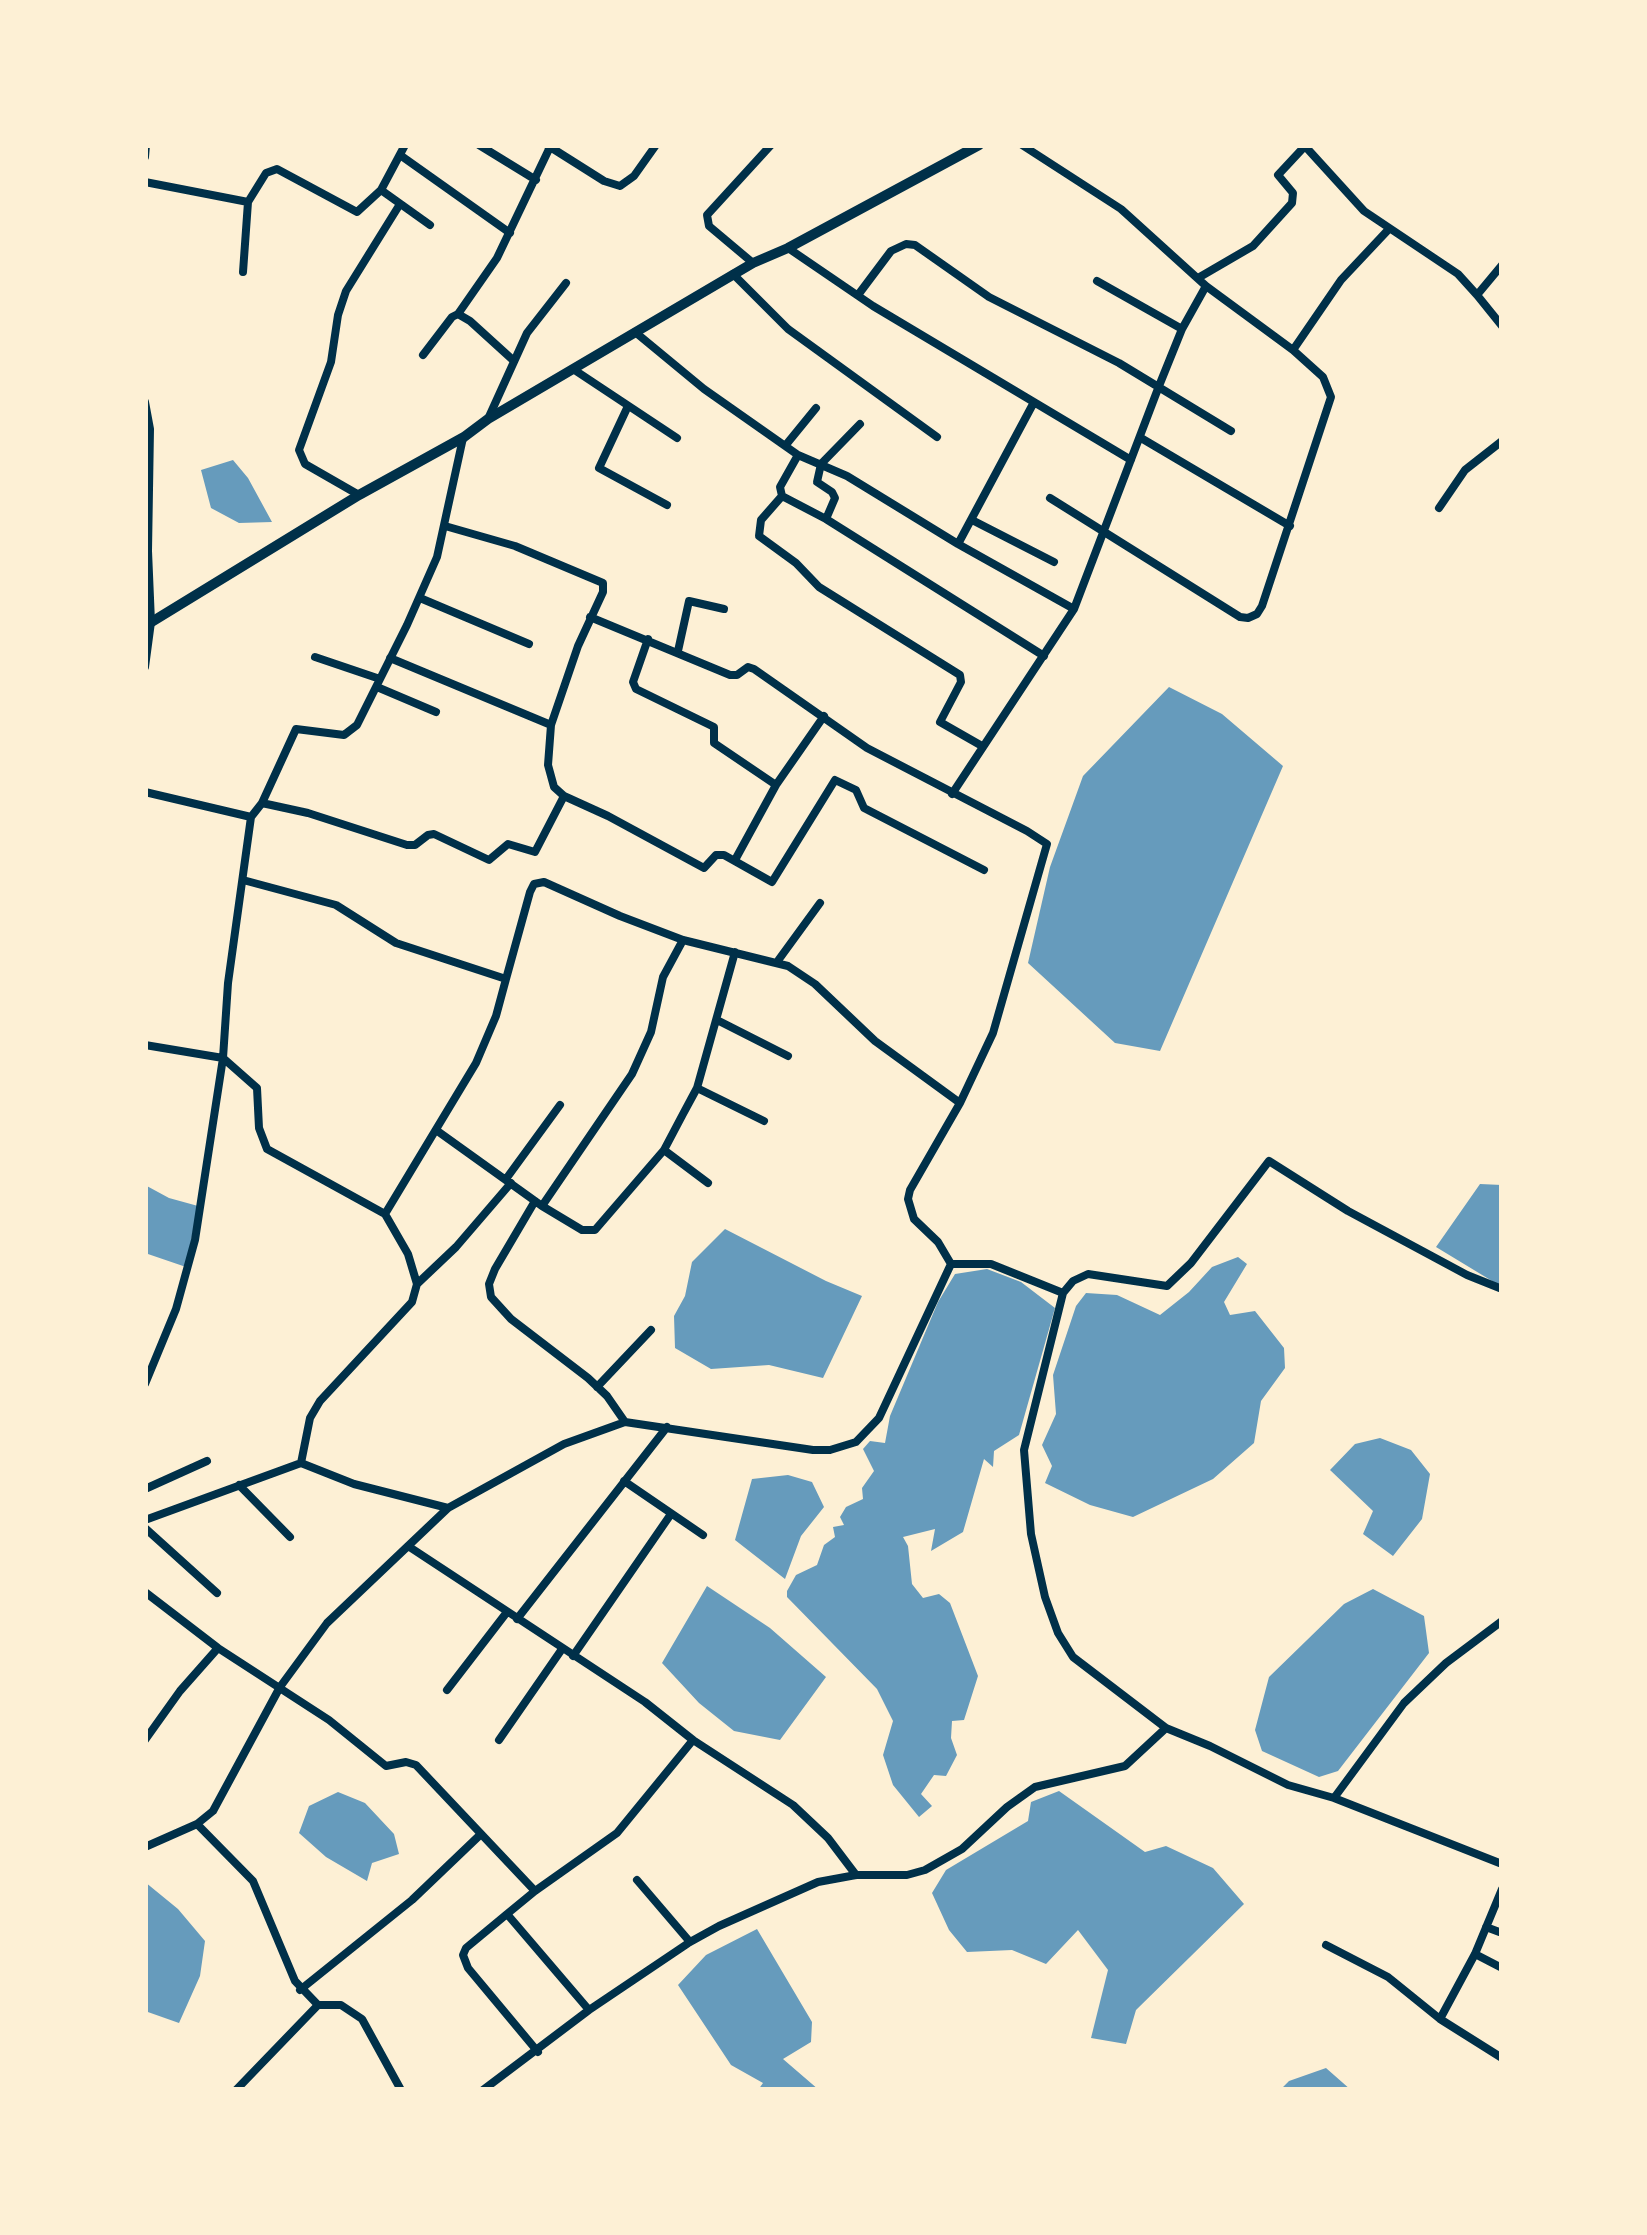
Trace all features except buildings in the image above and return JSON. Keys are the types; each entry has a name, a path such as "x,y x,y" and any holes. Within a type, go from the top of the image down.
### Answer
{"main road":[{"path":"148,624 733,274 980,145"}],"street":[{"path":"244,272 248,202 266,173 285,171 358,212 381,190 406,145"},
{"path":"479,145 536,180"},
{"path":"424,355 458,314 510,233 549,146 604,181 620,186 634,176 656,145"},
{"path":"753,263 709,226 707,220 770,145"},
{"path":"1022,145 1121,209 1206,286 1293,350 1323,377 1331,397 1262,606 1248,618 1240,618 1050,498"},
{"path":"1198,278 1253,246 1292,203 1293,193 1278,175 1304,146 1364,211 1458,274 1502,326"},
{"path":"400,155 510,233"},
{"path":"145,182 248,202"},
{"path":"381,190 430,225"},
{"path":"359,495 305,464 299,450 331,362 346,291 400,204"},
{"path":"1293,350 1341,280 1388,230"},
{"path":"858,295 891,251 914,245 989,297 1159,386 1232,432"},
{"path":"788,248 1033,404 1132,460"},
{"path":"1477,295 1502,265"},
{"path":"733,274 788,328 937,437"},
{"path":"1097,281 1182,330"},
{"path":"488,419 534,324 566,284"},
{"path":"952,794 1074,609 1159,386 1182,330 1206,286"},
{"path":"458,314 470,320 514,361"},
{"path":"635,332 704,388 798,455 821,464 1074,609"},
{"path":"572,369 677,438"},
{"path":"145,402 150,429 145,667"},
{"path":"958,544 1033,404"},
{"path":"628,406 599,468 667,504"},
{"path":"785,446 816,408"},
{"path":"826,519 835,498 817,482 821,464 860,424"},
{"path":"145,1384 176,1309 195,1240 223,1058 232,951 251,817 262,803 296,729 349,734 378,683 420,598 446,526 464,437"},
{"path":"1140,438 1290,526"},
{"path":"1439,508 1466,470 1502,441"},
{"path":"798,455 780,487 782,496 826,519 1044,656"},
{"path":"782,496 761,520 760,536 819,587 960,675 940,722 982,746"},
{"path":"972,520 1054,562"},
{"path":"446,526 515,546 603,583 603,592 550,725 548,765 554,787 564,796 704,868 720,854 772,882 835,780 856,790 864,808 984,870"},
{"path":"420,598 530,644"},
{"path":"678,651 689,601 724,609"},
{"path":"590,617 730,675 748,667 754,669 867,748 1027,831 1048,846 992,1033 960,1103 910,1190 908,1200 914,1219 938,1242 951,1264"},
{"path":"648,639 632,682 636,689 714,727 716,745 776,785"},
{"path":"315,657 436,712"},
{"path":"390,658 550,725"},
{"path":"735,860 776,785 824,716"},
{"path":"145,792 251,817"},
{"path":"262,803 308,813 406,845 415,845 434,834 490,860 508,844 535,852 564,796"},
{"path":"242,880 324,900 352,912 396,943 506,979"},
{"path":"385,1214 476,1062 496,1016 530,892 538,882 683,940 778,962 815,984 875,1042 960,1103"},
{"path":"778,962 820,903"},
{"path":"625,1422 597,1386 511,1319 491,1297 489,1284 539,1204 632,1074 651,1032 663,978 683,940"},
{"path":"436,1130 539,1204 582,1230 595,1230 664,1150 696,1088 736,952"},
{"path":"717,1020 788,1056"},
{"path":"145,1046 223,1058 258,1088 259,1128 267,1148 385,1214 408,1254 418,1284"},
{"path":"696,1088 764,1122"},
{"path":"301,1464 310,1418 320,1401 406,1311 418,1284 456,1247 560,1105"},
{"path":"664,1150 708,1183"},
{"path":"1502,1289 1467,1275 1348,1212 1269,1161 1191,1263 1167,1286 1088,1274 1073,1281 1063,1293 1024,1450 1031,1534 1045,1597 1058,1633 1073,1656 1166,1728 1288,1785 1334,1798 1502,1864"},
{"path":"951,1264 991,1264 1063,1293"},
{"path":"145,1847 197,1824 214,1811 280,1687 327,1623 448,1508 564,1444 625,1422 813,1450 830,1450 856,1442 879,1418 951,1264"},
{"path":"597,1386 650,1330"},
{"path":"518,1618 667,1428"},
{"path":"145,1489 207,1461"},
{"path":"145,1520 301,1464 354,1484 448,1508"},
{"path":"624,1481 703,1535"},
{"path":"239,1486 290,1537"},
{"path":"573,1656 671,1514"},
{"path":"145,1528 217,1593"},
{"path":"408,1546 793,1805 828,1838 856,1875"},
{"path":"145,1592 218,1648 329,1720 386,1766 406,1762 416,1765 536,1891"},
{"path":"447,1690 507,1612"},
{"path":"1334,1798 1404,1703 1446,1663 1502,1621"},
{"path":"145,1740 180,1690 218,1648"},
{"path":"499,1740 562,1649"},
{"path":"483,2090 690,1942 792,1891 856,1875 907,1875 944,1861 1035,1787 1125,1766 1166,1728"},
{"path":"538,2052 468,1968 463,1955 466,1948 617,1833 693,1740"},
{"path":"197,1824 254,1881 300,1990 318,2005 341,2004 357,2013 401,2090"},
{"path":"300,1990 412,1900 481,1834"},
{"path":"637,1880 690,1942"},
{"path":"1440,2019 1475,1954 1502,1889"},
{"path":"507,1914 590,2010"},
{"path":"1486,1927 1502,1933"},
{"path":"1326,1945 1388,1976 1440,2019 1502,2058"},
{"path":"1475,1954 1502,1968"},
{"path":"236,2090 318,2005"}],"water":[{"path":"233,460 248,478 272,522 239,523 211,508 201,470"},
{"path":"1169,687 1222,714 1283,766 1160,1051 1115,1043 1028,963 1050,867 1083,776"},
{"path":"1480,1184 1502,1185 1502,1287 1436,1247"},
{"path":"145,1185 169,1198 198,1206 186,1267 145,1253"},
{"path":"725,1229 862,1296 823,1378 769,1365 711,1369 675,1348 674,1316 685,1296 692,1262"},
{"path":"1238,1257 1247,1264 1224,1302 1230,1315 1255,1311 1284,1348 1285,1368 1261,1401 1254,1443 1213,1479 1133,1517 1090,1505 1045,1483 1052,1466 1042,1445 1056,1414 1053,1375 1076,1306 1086,1293 1117,1295 1160,1315 1212,1267"},
{"path":"987,1269 1021,1282 1055,1308 1019,1435 994,1451 993,1467 984,1459 963,1532 931,1551 935,1529 903,1537 908,1546 912,1584 923,1598 939,1594 950,1603 978,1676 964,1720 952,1721 951,1738 957,1755 946,1776 934,1775 921,1794 932,1806 919,1817 893,1785 883,1755 893,1721 877,1689 787,1597 787,1591 796,1575 817,1565 824,1545 835,1537 833,1527 844,1525 840,1517 846,1507 863,1499 862,1488 874,1471 863,1449 870,1441 885,1443 890,1416 938,1302 955,1274"},
{"path":"1380,1438 1411,1450 1430,1474 1422,1519 1393,1556 1363,1534 1373,1511 1330,1470 1355,1444"},
{"path":"788,1475 812,1482 824,1507 801,1536 785,1579 735,1540 752,1479"},
{"path":"707,1586 770,1628 826,1677 780,1740 734,1731 699,1703 662,1663"},
{"path":"1373,1589 1424,1616 1429,1653 1338,1771 1319,1777 1262,1751 1255,1730 1269,1677 1344,1604"},
{"path":"1059,1791 1145,1852 1166,1846 1213,1868 1244,1904 1136,2010 1126,2044 1091,2038 1108,1970 1078,1930 1046,1964 1012,1950 967,1952 949,1930 932,1893 946,1870 1028,1821 1031,1802"},
{"path":"338,1792 365,1803 394,1834 399,1854 372,1863 367,1881 326,1857 299,1833 309,1806"},
{"path":"145,1882 178,1909 205,1941 200,1976 179,2023 145,2011"},
{"path":"757,1929 812,2022 811,2042 783,2059 819,2090 758,2090 763,2083 731,2065 678,1985 706,1955"},
{"path":"1326,2068 1351,2090 1280,2090 1289,2081"}]}
